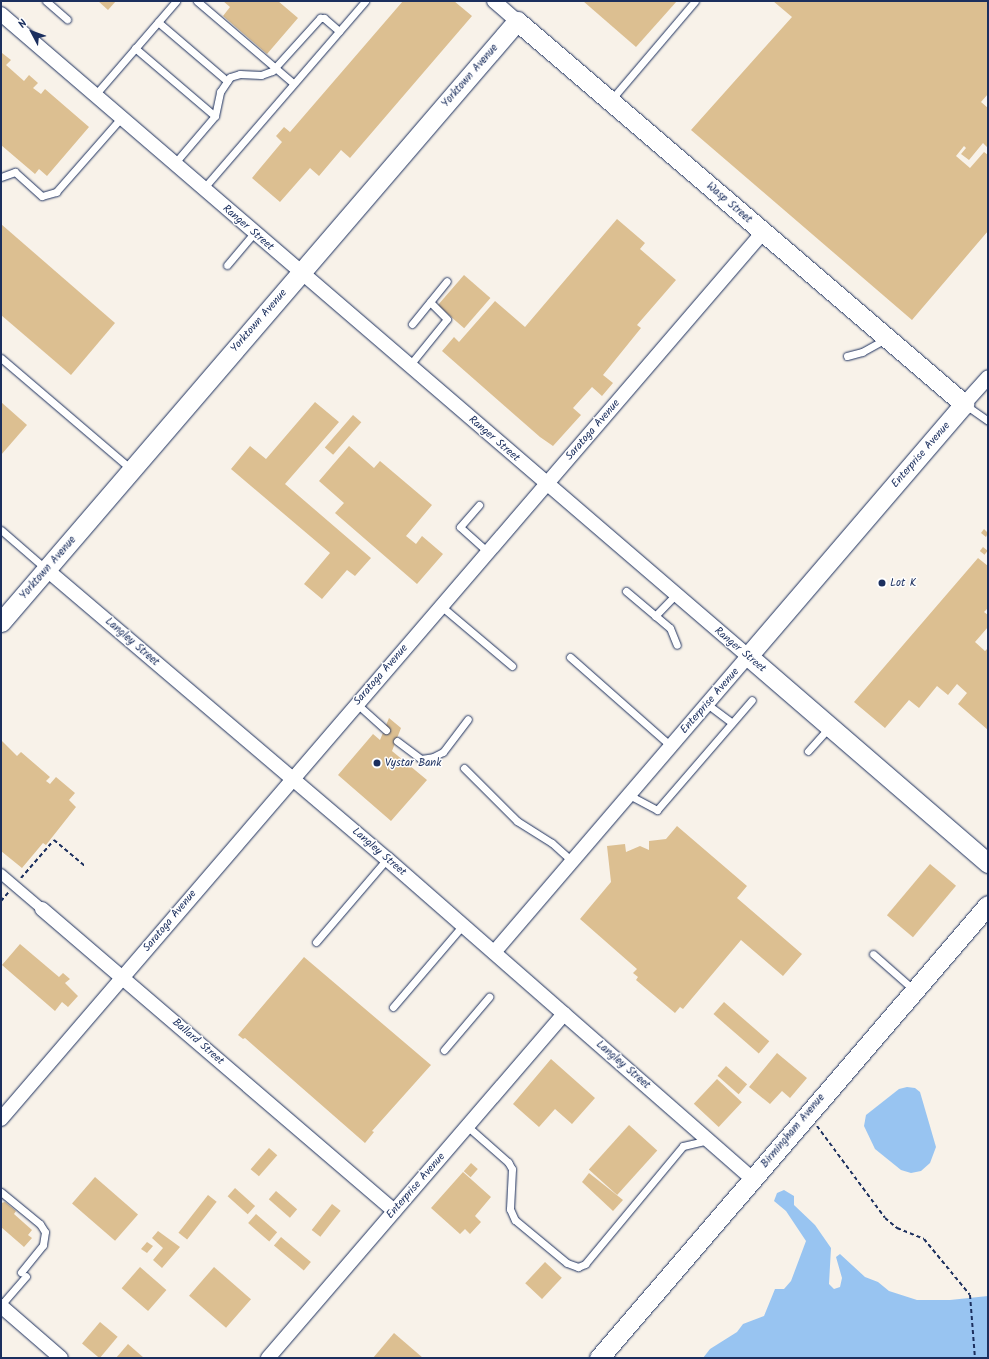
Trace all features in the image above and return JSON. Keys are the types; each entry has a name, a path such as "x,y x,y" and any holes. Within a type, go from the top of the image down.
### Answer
{"main road":[{"name":"Wasp Street","path":"517,21 964,404"},
{"name":"Yorktown Avenue","path":"1,622 517,21"},
{"name":"Enterprise Avenue","path":"748,656 964,404"},
{"name":"Ranger Street","path":"748,656 988,863"},
{"name":"Birmingham Avenue","path":"598,1358 988,905"}],"street":[{"name":"Wasp Street","path":"494,1 517,21"},
{"name":"Ranger Street","path":"1,14 546,484 748,656"},
{"name":"Saratoga Avenue","path":"1,1119 763,232"},
{"name":"Enterprise Avenue","path":"964,404 988,377"},
{"name":"Langley Street","path":"46,569 387,859 753,1179"},
{"name":"Enterprise Avenue","path":"494,952 748,656"},
{"name":"Ballard Street","path":"1,874 394,1211"},
{"name":"Enterprise Avenue","path":"268,1358 564,1014"},
{"path":"1,1305 62,1358"}],"lane":[{"path":"46,1 68,19"},
{"path":"95,95 176,1"},
{"path":"197,1 293,83"},
{"path":"203,189 365,1"},
{"path":"610,101 695,1"},
{"path":"174,164 215,116 220,92 227,81 235,74 267,74 320,18 324,18 339,31"},
{"path":"158,22 227,81"},
{"path":"135,48 215,116"},
{"path":"1,176 15,172 42,196 56,192 121,118"},
{"path":"227,265 254,233"},
{"path":"412,324 447,281"},
{"path":"409,366 446,319 430,302"},
{"path":"847,356 862,352 887,338"},
{"path":"1,358 132,470"},
{"path":"964,404 988,421"},
{"path":"479,505 460,527 488,552"},
{"name":"Langley Street","path":"1,530 46,569"},
{"path":"626,591 670,628 677,645"},
{"path":"655,616 676,594"},
{"path":"441,606 512,666"},
{"path":"570,657 671,746"},
{"path":"629,795 657,810 752,700"},
{"path":"357,704 386,730"},
{"path":"707,704 732,723"},
{"path":"397,741 421,759 433,757 443,752 468,719"},
{"path":"808,751 830,726"},
{"path":"464,768 517,821 552,843 572,861"},
{"path":"316,942 387,859"},
{"path":"393,1007 463,925"},
{"path":"873,954 914,990"},
{"path":"444,1050 489,997"},
{"path":"467,1126 508,1162 512,1169 510,1209 515,1220 567,1263 578,1267 585,1264 683,1146 708,1140"},
{"path":"1,1192 40,1224 45,1232 43,1245 1,1305"}],"path":[{"path":"1,901 54,840 86,867"},
{"path":"816,1124 884,1218 897,1228 924,1239 970,1295 975,1358"}],"water":[{"path":"907,1087 915,1088 920,1092 936,1147 930,1163 921,1171 911,1173 901,1170 875,1149 864,1126 866,1115 899,1089"},
{"path":"784,1190 794,1196 794,1205 815,1225 831,1248 829,1284 834,1289 840,1287 842,1278 836,1257 840,1254 865,1277 878,1282 889,1291 917,1300 950,1300 988,1296 988,1358 703,1358 710,1349 737,1332 743,1324 764,1316 775,1289 784,1289 791,1281 806,1241 786,1211 774,1201 777,1193"}],"building":[{"path":"98,1 116,1 108,10"},
{"path":"223,1 278,1 298,18 267,54 223,16 230,7"},
{"path":"403,1 454,1 472,16 350,158 341,150 319,176 310,168 280,202 252,178 282,142 276,136 284,127 290,132"},
{"path":"583,1 677,1 636,47"},
{"path":"773,1 988,1 988,94 981,102 988,108 988,148 983,143 969,160 961,154 966,148 964,146 956,156 970,168 984,152 988,155 988,231 912,320 691,130 792,17"},
{"path":"2,53 11,60 6,65 24,81 29,75 38,83 33,88 41,94 45,89 89,127 47,176 39,169 35,174 1,145"},
{"path":"617,219 645,243 640,249 676,280 637,325 641,328 603,375 613,383 602,396 592,387 573,408 581,415 553,446 540,437 442,351 454,337 459,342 495,301 525,327"},
{"path":"1,224 115,323 71,375 1,315"},
{"path":"464,275 490,298 464,328 438,305"},
{"path":"1,402 27,425 1,455"},
{"path":"315,402 339,422 285,484 371,558 355,576 347,570 322,599 304,584 330,553 231,469 250,446 266,459"},
{"path":"353,415 361,422 333,455 325,447"},
{"path":"349,446 374,468 380,461 432,505 406,536 416,544 422,536 443,554 417,584 335,513 344,503 319,481"},
{"path":"984,529 988,533 986,537 981,533"},
{"path":"983,547 988,551 985,555 980,551"},
{"path":"978,558 988,566 988,608 984,612 988,615 988,627 975,642 985,651 988,648 988,730 958,704 967,693 957,684 948,695 937,686 919,708 909,700 885,728 854,702"},
{"name":"Vystar Bank","path":"389,718 401,728 392,751 427,780 391,821 338,775 373,734 380,740"},
{"path":"1,740 17,756 21,752 50,777 46,781 50,784 56,777 75,793 69,800 76,807 46,845 43,843 22,868 1,851"},
{"path":"677,826 747,886 737,898 802,954 783,976 741,940 683,1009 680,1007 675,1013 636,980 638,977 633,973 637,969 580,919 611,882 607,846 625,844 626,852 640,846 649,850 649,841 666,839"},
{"path":"930,864 956,886 913,937 887,915"},
{"path":"20,944 59,977 63,973 70,979 65,983 78,996 68,1007 62,1002 55,1011 2,965"},
{"path":"304,957 431,1065 372,1131 374,1132 365,1143 245,1038 243,1039 238,1035"},
{"path":"724,1002 769,1041 759,1053 714,1014"},
{"path":"777,1053 807,1078 790,1098 782,1091 770,1104 749,1087"},
{"path":"551,1059 595,1098 572,1124 555,1109 539,1127 513,1104"},
{"path":"726,1066 747,1084 739,1094 717,1076"},
{"path":"717,1079 742,1102 719,1127 694,1104"},
{"path":"629,1125 657,1150 617,1195 589,1170"},
{"path":"269,1148 277,1155 259,1176 251,1169"},
{"path":"471,1163 478,1169 471,1177 464,1171"},
{"path":"463,1172 491,1197 475,1216 481,1222 470,1234 465,1229 460,1234 431,1208"},
{"path":"589,1173 623,1200 613,1211 582,1182"},
{"path":"95,1177 138,1214 115,1241 72,1203"},
{"path":"235,1188 255,1206 248,1214 228,1196"},
{"path":"276,1191 297,1209 290,1218 269,1199"},
{"path":"208,1195 217,1202 187,1240 178,1233"},
{"path":"5,1202 16,1211 14,1214 32,1230 28,1235 32,1238 24,1247 1,1227 1,1203"},
{"path":"332,1204 341,1211 320,1237 312,1230"},
{"path":"256,1214 277,1232 269,1241 248,1223"},
{"path":"158,1231 180,1247 162,1268 153,1260 163,1248 152,1238"},
{"path":"281,1237 311,1262 304,1270 274,1245"},
{"path":"147,1242 153,1246 147,1253 141,1249"},
{"path":"545,1262 562,1278 542,1299 525,1283"},
{"path":"140,1267 166,1290 148,1311 122,1288"},
{"path":"214,1267 251,1299 226,1328 189,1296"},
{"path":"100,1322 118,1337 100,1358 82,1343"},
{"path":"394,1333 423,1358 373,1358"},
{"path":"128,1344 144,1358 116,1358"}],"place":[{"name":"Lot K","path":"882,583"},
{"name":"Vystar Bank","path":"377,763"}]}
